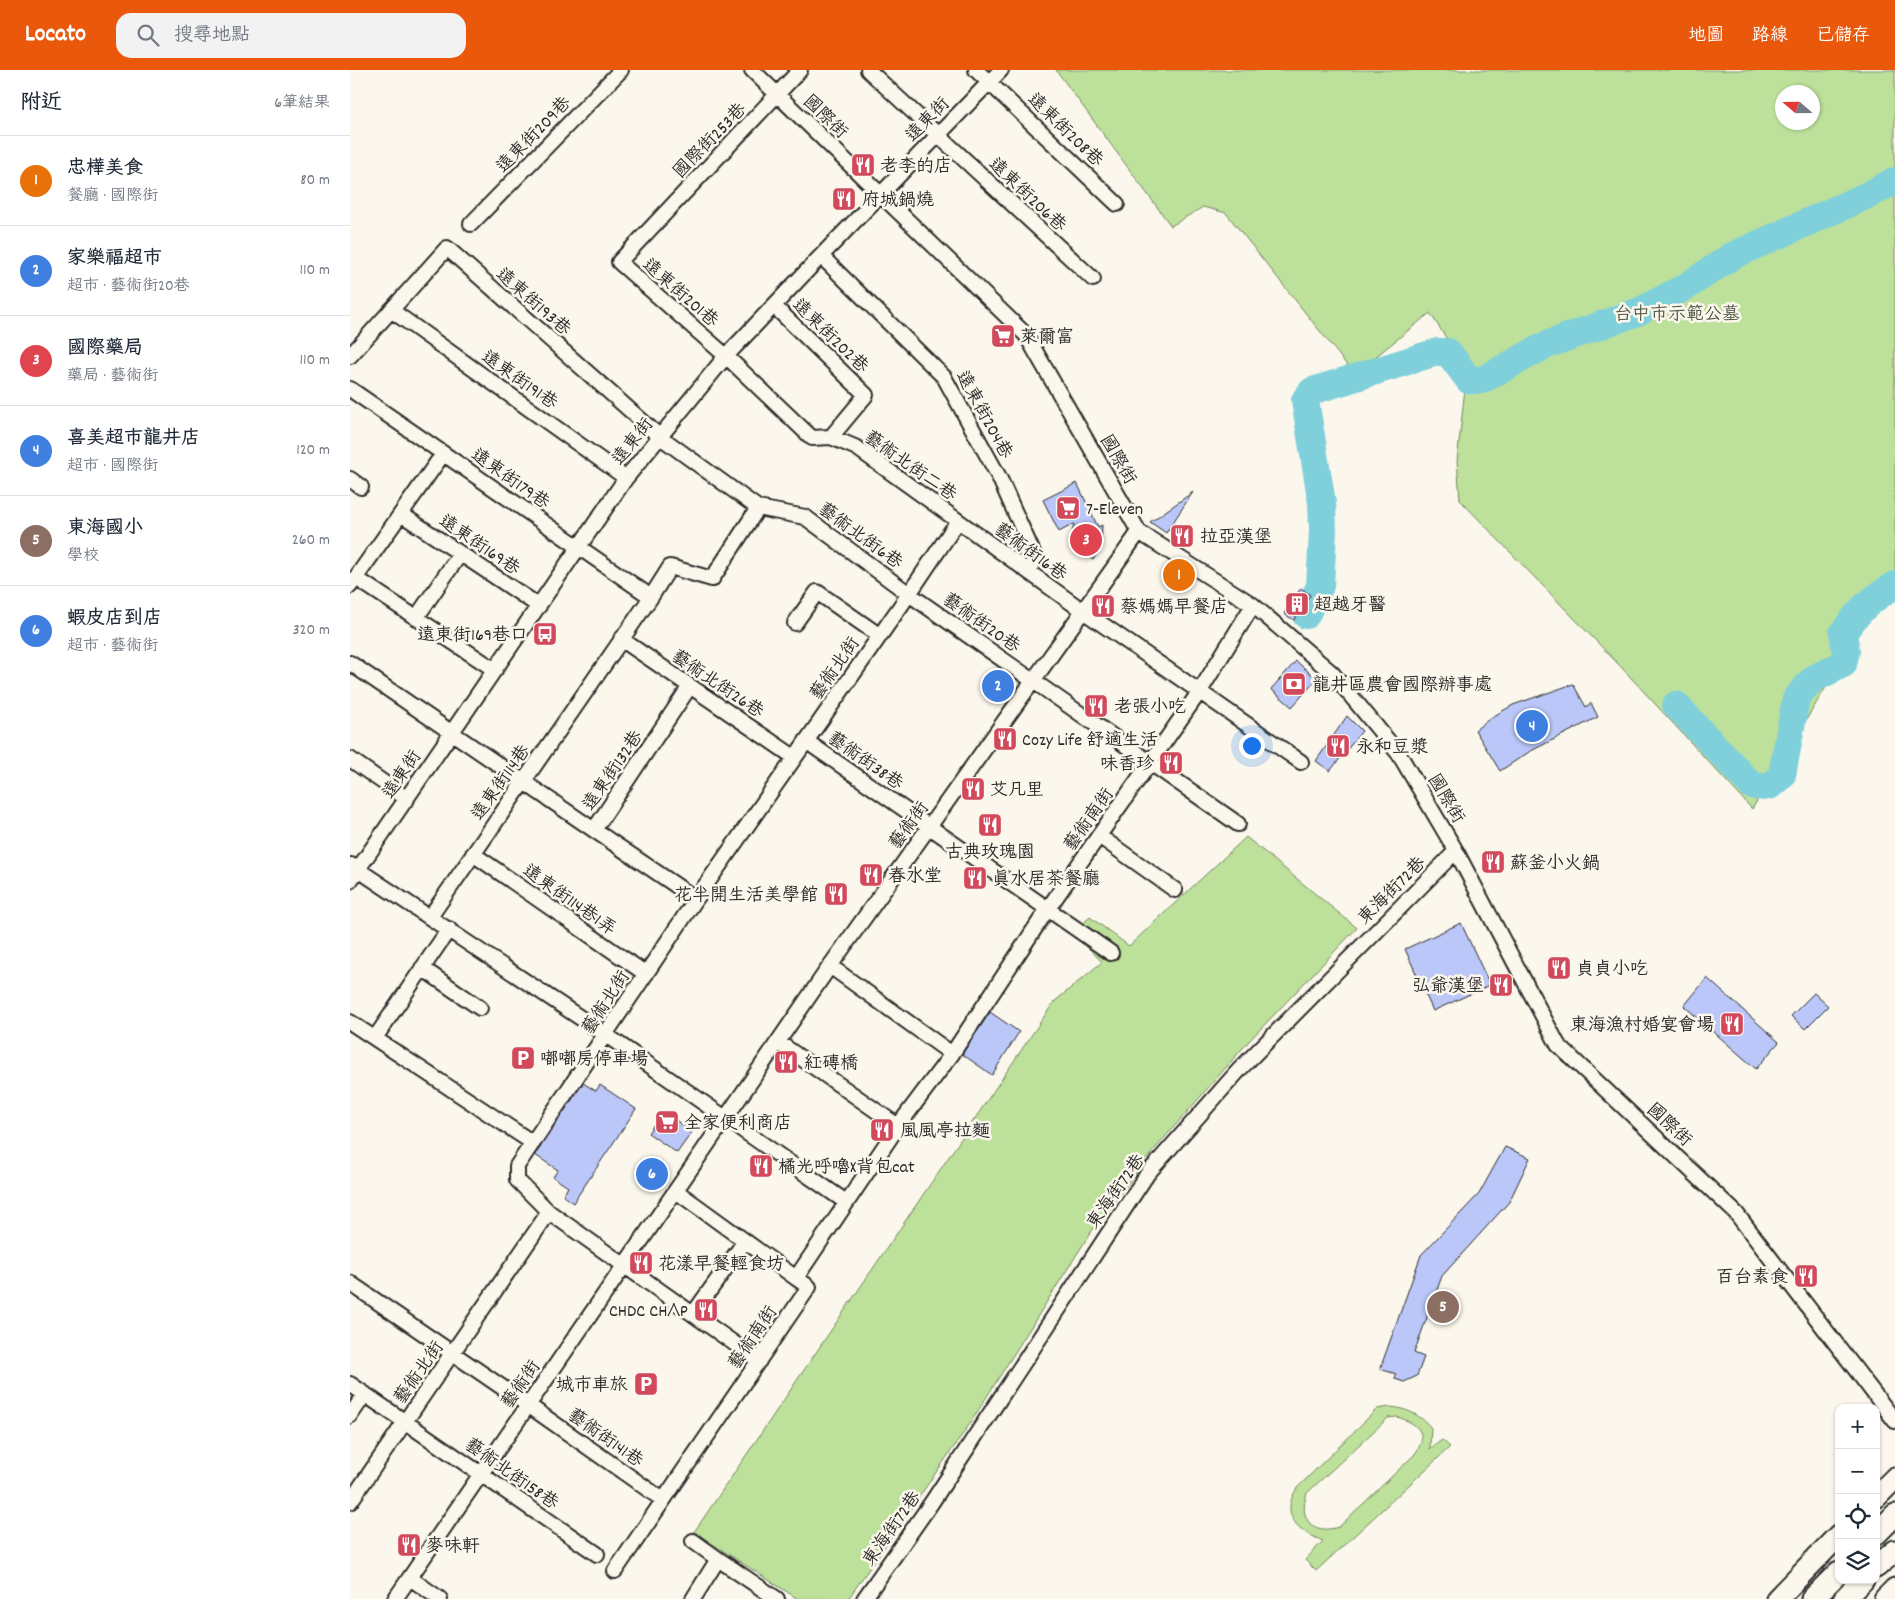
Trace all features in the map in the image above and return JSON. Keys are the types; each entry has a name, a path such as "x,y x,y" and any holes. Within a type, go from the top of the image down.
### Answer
{"main road":[{"path":"1879,1494 1895,1478"},
{"path":"1880,1530 1895,1515"},
{"path":"1777,1599 1835,1539"},
{"path":"1880,1564 1895,1551"},
{"path":"1812,1599 1835,1576"},
{"path":"1844,1599 1859,1584"},
{"path":"1885,1599 1895,1588"}],"street":[{"name":"遠東街209巷","path":"471,224 621,70"},
{"name":"國際街","path":"752,70 1026,335 1140,532 1253,605 1332,673 1398,754 1456,851 1558,1045 1736,1213 1895,1420"},
{"name":"國際街253巷","path":"667,210 800,70"},
{"name":"遠東街206巷","path":"868,70 1092,279"},
{"path":"976,70 990,82"},
{"name":"遠東街","path":"353,871 407,799 626,478 659,436 726,356 1001,70"},
{"name":"遠東街208巷","path":"990,82 1117,204"},
{"name":"遠東街201巷","path":"667,210 619,262 726,356"},
{"name":"遠東街193巷","path":"391,310 447,248 659,436"},
{"name":"遠東街204巷","path":"821,256 944,377 999,477 1035,557 1029,572"},
{"name":"遠東街202巷","path":"774,306 866,394 831,437"},
{"path":"350,356 391,310"},
{"name":"遠東街191巷","path":"391,310 626,478"},
{"name":"藝術北街二巷","path":"726,356 812,438 831,437 857,448 958,521"},
{"name":"遠東街179巷","path":"350,389 651,597"},
{"path":"659,436 758,508"},
{"path":"443,454 353,582 416,618 495,670"},
{"name":"藝術北街6巷","path":"758,508 805,517 909,594"},
{"name":"遠東街114巷","path":"430,917 670,567 712,579 758,508"},
{"name":"遠東街169巷","path":"401,514 538,606"},
{"name":"藝術街16巷","path":"958,521 1083,611 1301,762"},
{"name":"藝術北街","path":"350,1502 454,1354 549,1212 517,1180 517,1166 696,899 958,521"},
{"name":"藝術街","path":"395,1599 830,966 1140,532"},
{"path":"416,618 460,554"},
{"path":"795,623 817,592 880,636"},
{"name":"藝術街20巷","path":"909,594 1238,824"},
{"name":"藝術南街","path":"615,1571 809,1287 796,1278 846,1202 898,1126 952,1054 1047,910 1151,763 1200,691 1253,605"},
{"name":"藝術北街26巷","path":"621,639 794,757"},
{"name":"遠東街132巷","path":"350,663 594,830 690,686"},
{"name":"藝術街38巷","path":"806,741 1111,953"},
{"path":"350,759 407,799"},
{"path":"594,830 696,899"},
{"path":"1099,836 1175,890"},
{"name":"東海街72巷","path":"864,1599 932,1502 1148,1173 1240,1069 1456,851"},
{"name":"遠東街114巷1弄","path":"473,854 646,974"},
{"path":"353,871 449,929 726,1117 846,1202"},
{"path":"375,1038 449,929"},
{"path":"830,966 952,1054"},
{"path":"422,968 480,1008"},
{"path":"350,1022 533,1143"},
{"path":"778,1042 898,1126"},
{"path":"676,1191 796,1278"},
{"path":"549,1212 759,1361"},
{"path":"693,1314 745,1241"},
{"name":"藝術街141巷","path":"350,1283 663,1500"},
{"name":"藝術北街158巷","path":"350,1384 597,1554"},
{"path":"350,1416 365,1394"},
{"path":"693,1541 775,1598"},
{"path":"693,1599 718,1559"},
{"path":"410,1578 440,1599"}],"green space":[{"name":"台中市示範公墓","path":"1056,70 1895,70 1895,583 1868,618 1752,809 1622,668 1460,500 1457,461 1467,370 1430,313 1354,374 1226,213 1203,207 1171,226"},
{"path":"1246,837 1357,928 1249,1041 1153,1151 1091,1232 967,1428 848,1599 798,1599 694,1532 1054,1002 1102,962 1073,932 1090,917 1129,946"},
{"path":"1390,1407 1413,1413 1423,1419 1431,1428 1430,1449 1442,1440 1450,1447 1316,1571 1305,1560 1323,1541 1306,1532 1294,1521 1290,1507 1292,1498 1297,1488 1377,1409","holes":["1397,1417 1416,1426 1421,1436 1419,1448 1414,1455 1339,1527 1321,1529 1310,1523 1304,1510 1307,1493 1388,1418"]}],"building":[{"path":"1077,483 1098,527 1102,525 1101,547 1093,560 1070,544 1074,524 1059,532 1043,500"},
{"path":"1193,492 1166,533 1150,522"},
{"name":"超越牙醫","path":"1301,588 1310,595 1294,620 1284,614"},
{"name":"龍井區農會國際辦事處","path":"1296,661 1317,679 1292,707 1271,689"},
{"path":"1573,684 1586,707 1591,703 1598,717 1529,752 1500,771 1475,730 1492,717 1513,705"},
{"name":"永和豆漿","path":"1347,716 1362,731 1330,771 1316,761"},
{"path":"1461,923 1490,985 1433,1011 1405,949"},
{"name":"東海漁村婚宴會場","path":"1707,978 1779,1042 1756,1069 1684,1006"},
{"path":"1814,993 1828,1006 1805,1029 1791,1016"},
{"path":"990,1012 1019,1032 992,1075 962,1054"},
{"path":"583,1083 596,1091 600,1085 636,1109 573,1203 563,1196 568,1187 553,1177 558,1170 535,1155"},
{"name":"全家便利商店","path":"663,1111 692,1132 677,1153 648,1133"},
{"path":"1505,1147 1530,1158 1509,1202 1442,1276 1414,1353 1424,1357 1417,1376 1404,1382 1395,1379 1396,1374 1380,1369 1421,1255 1479,1194"}],"waterway":[{"path":"1306,615 1320,586 1323,531 1322,503 1305,400 1312,391 1437,352 1448,352 1469,380 1482,380 1546,345 1640,311 1687,286 1732,256 1895,181"},
{"path":"1676,705 1751,785 1769,786 1782,775 1796,699 1813,679 1843,664 1846,651 1843,633 1866,606 1895,585"}],"place":[{"name":"老李的店","path":"863,165"},
{"name":"府城鍋燒","path":"844,199"},
{"name":"萊爾富","path":"1003,336"},
{"name":"7-Eleven","path":"1068,508"},
{"name":"拉亞漢堡","path":"1182,536"},
{"name":"國際藥局","path":"1086,540"},
{"name":"忠樺美食","path":"1179,575"},
{"name":"超越牙醫","path":"1297,604"},
{"name":"蔡媽媽早餐店","path":"1103,606"},
{"name":"遠東街169巷口","path":"545,634"},
{"name":"龍井區農會國際辦事處","path":"1294,684"},
{"name":"家樂福超市","path":"998,686"},
{"name":"老張小吃","path":"1096,706"},
{"name":"喜美超市龍井店","path":"1532,726"},
{"name":"Cozy Life 舒適生活","path":"1005,739"},
{"name":"永和豆漿","path":"1338,746"},
{"name":"味香珍","path":"1171,763"},
{"name":"艾凡里","path":"973,789"},
{"name":"古典玫瑰園","path":"990,825"},
{"name":"蘇釜小火鍋","path":"1493,862"},
{"name":"春水堂","path":"871,875"},
{"name":"真水居茶餐廳","path":"975,878"},
{"name":"花半開生活美學館","path":"836,894"},
{"name":"貞貞小吃","path":"1559,968"},
{"name":"弘爺漢堡","path":"1501,985"},
{"name":"東海漁村婚宴會場","path":"1732,1024"},
{"name":"嘟嘟房停車場","path":"523,1058"},
{"name":"紅磚橋","path":"786,1062"},
{"name":"全家便利商店","path":"667,1122"},
{"name":"風風亭拉麵","path":"882,1130"},
{"name":"橘光呼嚕X背包cat","path":"761,1166"},
{"name":"蝦皮店到店","path":"652,1174"},
{"name":"花漾早餐輕食坊","path":"641,1263"},
{"name":"百台素食","path":"1806,1276"},
{"name":"東海國小","path":"1443,1307"},
{"name":"CHDC CHΛP","path":"706,1310"},
{"name":"城市車旅","path":"646,1384"},
{"name":"麥味軒","path":"409,1545"}]}
